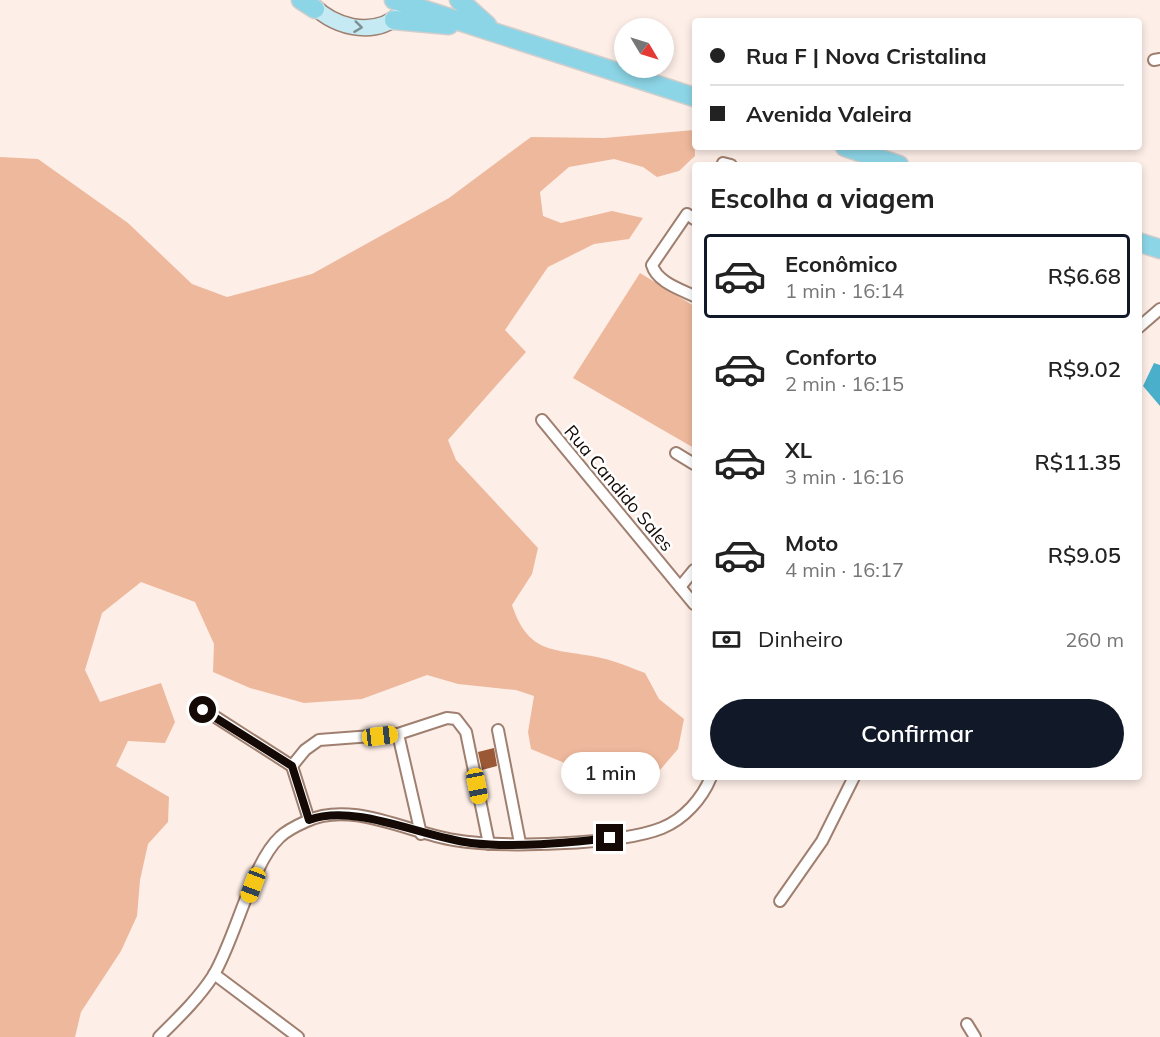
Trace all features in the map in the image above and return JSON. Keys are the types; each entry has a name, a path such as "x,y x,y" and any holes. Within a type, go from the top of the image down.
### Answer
{"main road":[{"path":"394,0 414,3 692,96"},
{"path":"459,0 493,30"},
{"path":"308,3 334,22 369,28 394,20 414,3"},
{"path":"394,20 493,30"},
{"path":"854,150 890,162"},
{"path":"1142,243 1160,249"}],"street":[{"path":"692,218 687,214 652,265 665,281 692,295"},
{"path":"1142,325 1160,309"},
{"name":"Rua Candido Sales","path":"542,420 692,602"},
{"path":"676,453 692,463"},
{"path":"680,587 692,572"},
{"path":"203,710 292,766 309,820"},
{"path":"292,766 304,750 319,740 398,734 452,718 459,721 466,732 489,844"},
{"path":"498,730 520,843"},
{"path":"398,734 421,834"},
{"path":"159,1037 201,993 214,974 237,925 261,864 271,849 280,837 309,820 344,815 367,818 421,834 489,844 588,841 663,828 676,821 698,800 709,780"},
{"path":"780,901 822,841 852,780"},
{"path":"214,974 298,1037"},
{"path":"967,1024 975,1037"}],"shaded area":[{"path":"692,130 692,150 695,150 695,156 679,171 657,177 643,167 614,159 569,167 540,192 543,216 561,223 612,211 643,218 629,239 594,244 548,267 505,330 526,352 448,440 456,460 538,548 532,574 512,605 527,634 536,642 558,651 607,659 645,673 659,699 684,719 678,749 660,770 617,769 586,772 531,749 528,732 534,696 516,690 458,684 427,675 362,699 304,703 250,688 213,672 214,644 195,602 141,582 102,613 85,670 100,702 161,683 175,722 165,743 128,741 116,766 169,797 168,822 148,844 140,880 137,916 121,951 81,1012 75,1037 0,1037 0,157 38,159 128,223 192,284 227,297 312,274 449,198 531,137 604,138"},
{"path":"640,273 692,305 692,447 573,378"}],"water":[{"path":"1154,363 1160,365 1160,406 1143,386"}],"building":[{"path":"494,748 497,766 482,770 478,752"}],"route":[{"path":"203,710 292,766 309,820 327,815 367,818 421,834 472,843 588,841 610,838"}]}
